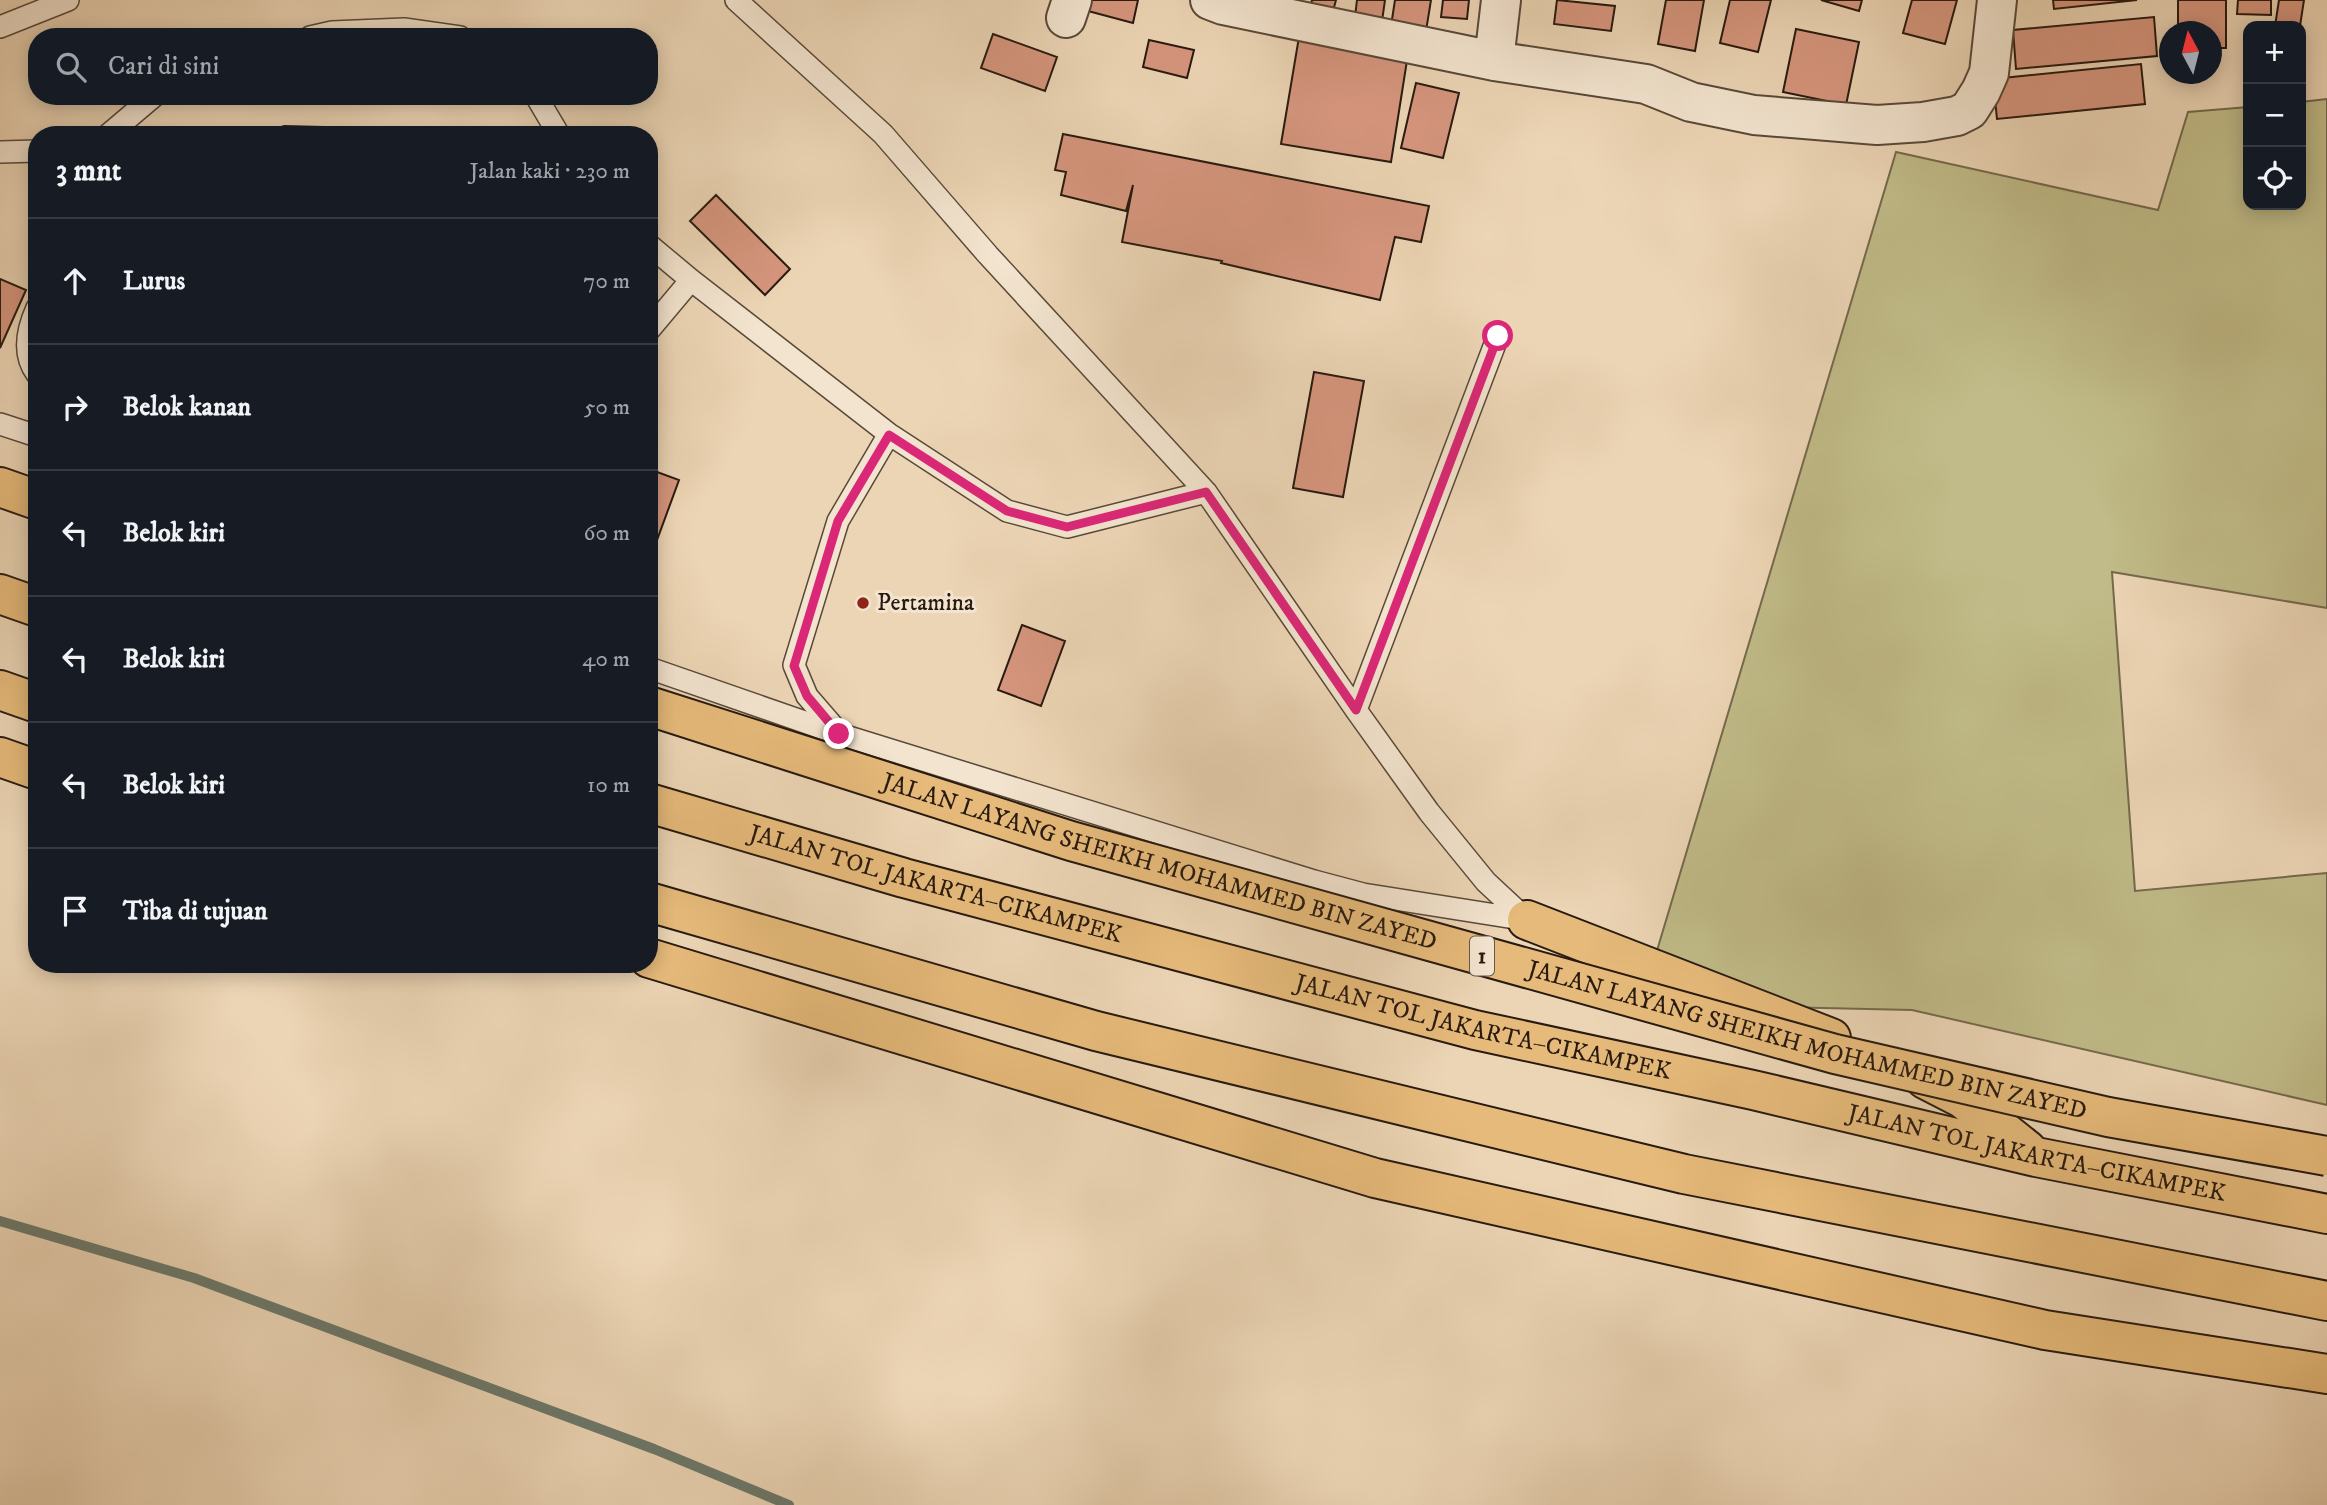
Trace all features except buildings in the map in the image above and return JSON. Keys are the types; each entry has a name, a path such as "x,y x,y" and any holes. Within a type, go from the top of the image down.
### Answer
{"highway":[{"path":"0,487 28,497"},
{"path":"0,594 28,604"},
{"path":"0,690 28,700"},
{"name":"JALAN LAYANG SHEIKH MOHAMMED BIN ZAYED","path":"658,709 1071,841 1835,1054 2108,1117 2327,1156"},
{"path":"0,757 28,767"},
{"name":"JALAN TOL JAKARTA–CIKAMPEK","path":"658,806 904,878 1475,1030 1753,1090 2036,1157 2327,1214"},
{"path":"658,905 1096,1031 1684,1174 2327,1301"},
{"path":"1527,920 1893,1063 1962,1098 2036,1157"},
{"path":"658,961 1375,1178 2045,1330 2327,1374"}],"street":[{"path":"1210,0 1223,5 1493,61 1646,84 1691,102 1754,115 1877,125 1923,122 1957,116 1969,110 1989,73 1997,0"},
{"path":"1493,61 1501,0"}],"lane":[{"path":"0,27 68,0"},
{"path":"736,0 883,134 988,255 1206,492 1429,812 1486,882 1527,920"},
{"path":"119,126 143,105"},
{"path":"541,105 554,126"},
{"path":"0,152 28,152"},
{"path":"658,253 889,435 1007,511 1067,527 1206,492"},
{"path":"658,320 691,281"},
{"path":"1356,710 1498,336"},
{"path":"0,424 28,433"},
{"path":"839,734 807,696 794,666 838,521 889,435"},
{"path":"658,671 839,734 1314,881 1363,894 1527,920"}],"shaded area":[{"path":"2327,99 2327,608 2112,572 2135,891 2327,873 2327,1105 1912,1010 1641,1004 1896,152 2158,210 2188,112 2243,107 2243,210 2306,210 2306,101"}],"waterway":[{"path":"0,1221 194,1278 654,1449 789,1505"}],"place":[{"name":"Pertamina","path":"863,603"}],"route":[{"path":"839,734 807,696 794,666 838,521 889,435 1007,511 1067,527 1206,492 1356,710 1498,336"}]}
